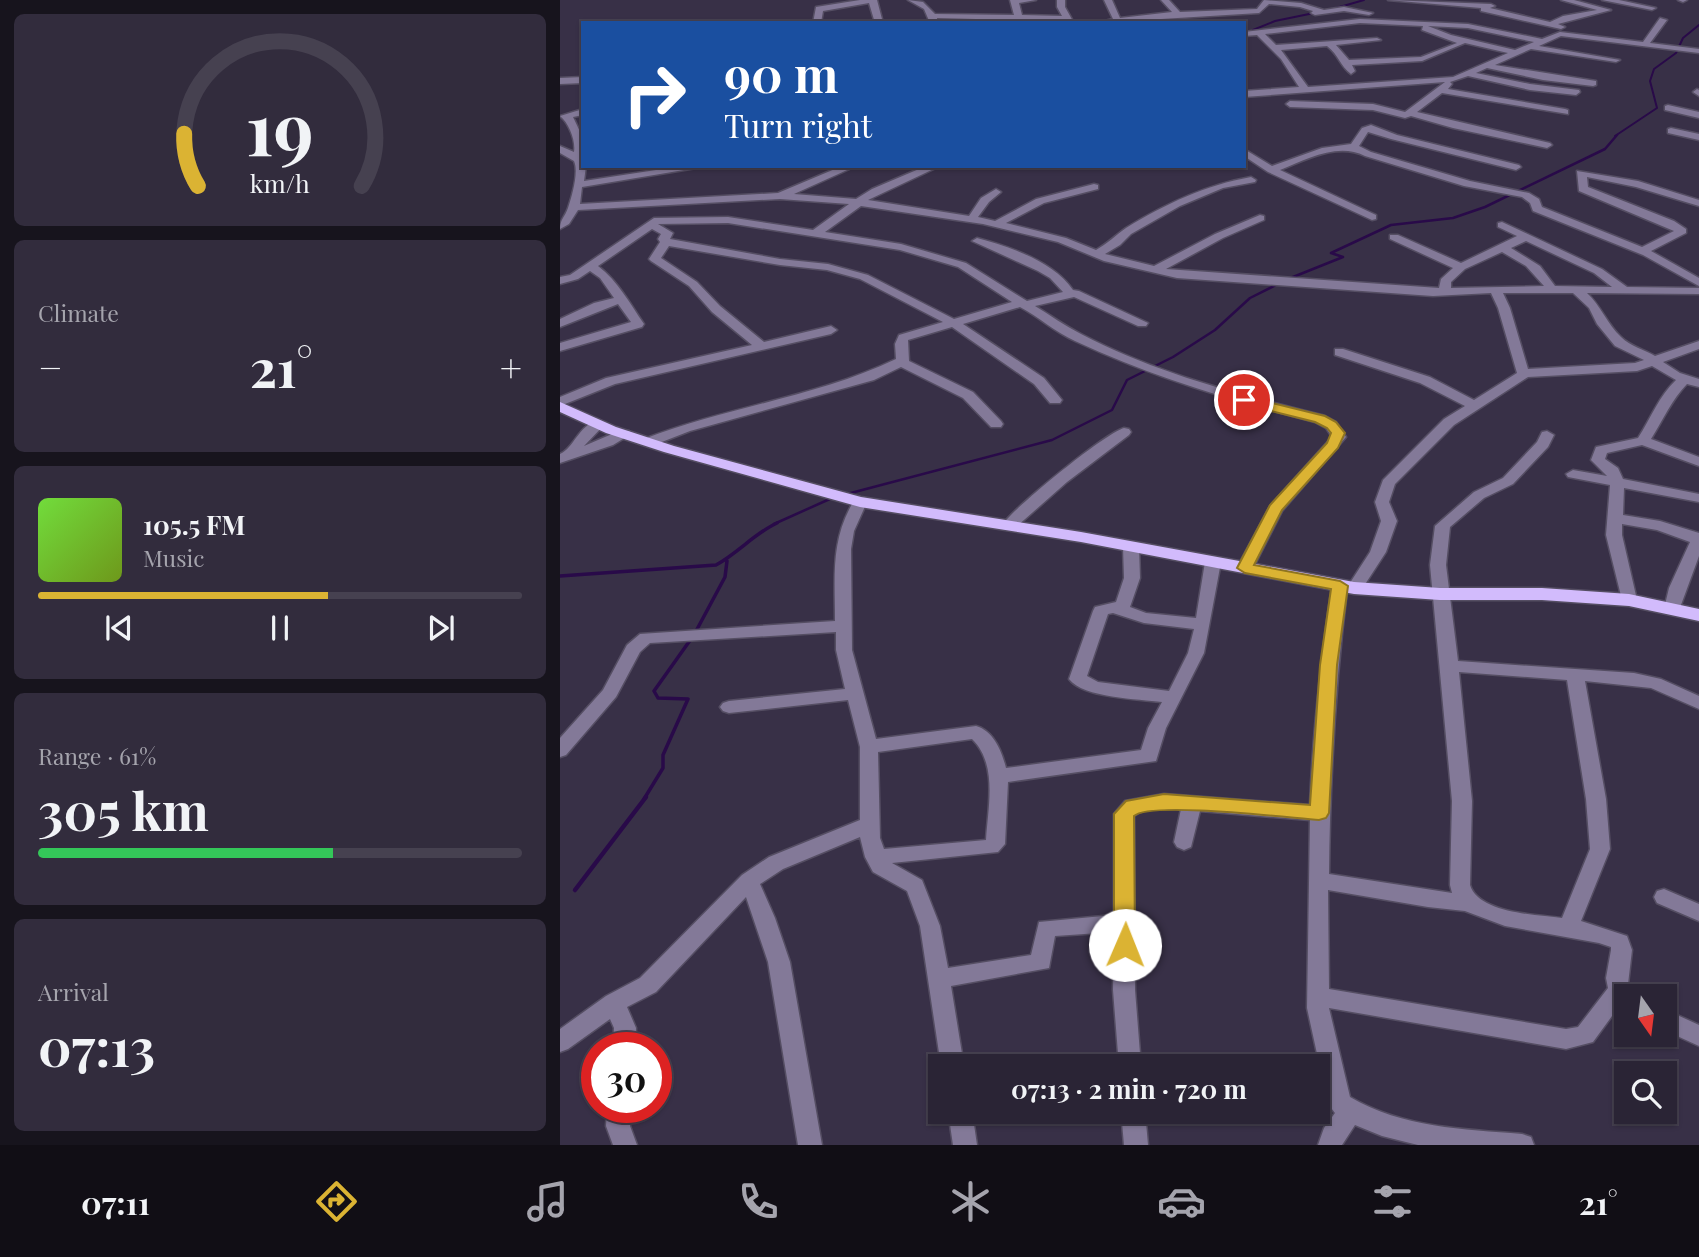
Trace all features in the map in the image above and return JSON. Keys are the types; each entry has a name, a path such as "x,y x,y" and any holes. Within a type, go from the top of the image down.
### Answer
{"main road":[{"path":"560,404 624,434 860,502 1010,525 1347,587 1440,594 1542,594 1629,600 1699,615"}],"street":[{"path":"817,21 819,9 872,0 878,21"},
{"path":"915,1 930,0"},
{"path":"1018,20 1014,0 1032,0"},
{"path":"915,1 927,7 933,19 1068,20 1060,6 1061,0"},
{"path":"1108,0 1118,21"},
{"path":"1165,0 1178,14"},
{"path":"1392,0 1491,6 1552,24 1563,29 1560,34"},
{"path":"1565,0 1652,8 1644,12"},
{"path":"1149,21 1178,14 1259,11 1267,2 1301,5 1324,12"},
{"path":"1552,24 1566,18 1607,10 1603,2"},
{"path":"1246,34 1360,20 1423,25 1476,17 1491,6"},
{"path":"1319,25 1307,16 1344,9 1457,21 1541,41"},
{"path":"1645,44 1663,20"},
{"path":"1423,25 1429,31 1517,53"},
{"path":"1260,34 1289,62 1293,74 1304,88"},
{"path":"1246,94 1360,83 1447,80 1489,66 1560,34 1699,51"},
{"path":"1274,48 1377,40"},
{"path":"1344,63 1422,59 1461,44 1461,40"},
{"path":"1329,43 1341,53 1344,63 1360,83"},
{"path":"1531,47 1616,60"},
{"path":"1489,66 1543,77 1593,83"},
{"path":"1469,74 1576,92"},
{"path":"560,81 581,80"},
{"path":"1354,146 1365,130 1408,114 1441,90 1449,83 1447,80"},
{"path":"1531,107 1544,97 1548,89"},
{"path":"1441,90 1565,112"},
{"path":"1290,104 1363,106 1547,145"},
{"path":"1668,108 1699,115"},
{"path":"581,113 564,120 581,143"},
{"path":"1371,129 1516,166"},
{"path":"1671,131 1699,137"},
{"path":"1271,170 1325,150 1354,146 1368,154 1468,184 1525,195 1535,201 1537,209 1642,251 1699,283"},
{"path":"560,149 578,157"},
{"path":"1246,153 1271,170 1372,217"},
{"path":"560,161 578,157"},
{"path":"560,226 575,208 581,168"},
{"path":"577,185 690,168"},
{"path":"780,196 846,168"},
{"path":"816,233 876,191 930,168"},
{"path":"1642,251 1682,231 1670,223 1583,189 1581,173 1639,184 1699,204"},
{"path":"1097,254 1127,232 1176,204 1221,185 1251,180"},
{"path":"997,224 1040,201 1094,187"},
{"path":"971,220 985,200 996,192"},
{"path":"560,213 575,208 780,196 858,202 997,224 1062,240 1154,271 1187,276 1446,292 1495,289 1699,292"},
{"path":"560,281 590,266 657,221 668,204"},
{"path":"1154,271 1219,236 1260,218"},
{"path":"657,221 728,220 901,247 949,261 962,265 1061,330 1151,368 1229,396 1320,419 1331,425 1338,433 1333,445 1276,509 1245,568"},
{"path":"657,221 668,233 663,239 666,242"},
{"path":"1502,225 1598,271 1625,291"},
{"path":"1446,292 1444,281 1461,267 1527,236"},
{"path":"1394,237 1461,267"},
{"path":"977,241 1032,263 1064,285 1069,292 1142,323"},
{"path":"666,242 839,270 864,277 953,323 1039,381 1055,400"},
{"path":"666,242 655,259 693,284 716,309 761,346"},
{"path":"1500,247 1523,257 1551,289"},
{"path":"560,347 638,324 604,276 590,266"},
{"path":"1495,289 1504,308 1523,373"},
{"path":"1576,290 1594,306 1613,338 1675,376 1692,381"},
{"path":"902,362 903,338 1069,292"},
{"path":"560,323 598,306 622,300"},
{"path":"560,404 611,381 831,330"},
{"path":"1522,1145 1450,1142 1384,1125 1340,1104 1322,1031 1318,997 1319,813 1329,665 1347,587 1378,552 1389,521 1382,502 1388,482 1449,422 1523,373 1622,369 1699,345"},
{"path":"1339,352 1425,380 1475,406"},
{"path":"902,362 968,395 996,424"},
{"path":"649,442 685,428 869,377 902,362"},
{"path":"1643,442 1665,407 1668,395 1692,381"},
{"path":"567,456 580,439 598,424"},
{"path":"1010,525 1027,506 1040,499 1073,468 1124,432"},
{"path":"567,456 601,447 624,434"},
{"path":"1469,903 1463,896 1460,885 1462,801 1438,565 1443,526 1479,495 1508,481 1543,444 1548,435"},
{"path":"1629,600 1618,555 1614,518 1617,484 1613,471 1598,460 1601,450 1643,442 1699,462"},
{"path":"1573,474 1699,498"},
{"path":"860,502 846,531 843,549 843,626 844,650 869,747 870,838 875,857 887,872 915,886 930,926 951,1054"},
{"path":"1614,518 1660,526 1698,539 1677,588 1672,609"},
{"path":"1122,608 1132,578 1131,547"},
{"path":"999,776 1093,762 1143,759 1149,756 1171,697 1197,652 1213,562"},
{"path":"1171,697 1082,683 1078,673 1101,611 1122,608 1144,618 1201,624"},
{"path":"560,750 581,723 610,694 633,649 646,638 843,626"},
{"path":"1450,666 1655,683 1699,703"},
{"path":"1569,926 1600,849 1596,799 1575,675"},
{"path":"729,707 856,693"},
{"path":"869,747 976,732 989,745 999,776 995,844 991,847 875,857"},
{"path":"1129,1054 1124,990 1124,814 1132,806 1146,802 1319,813"},
{"path":"1184,842 1192,803"},
{"path":"560,1042 614,1003 648,985 749,881 785,859 871,824"},
{"path":"1319,880 1429,899 1469,903 1514,920 1569,926 1620,942 1623,951 1616,984"},
{"path":"749,881 765,918 779,962 810,1145"},
{"path":"1664,897 1699,913"},
{"path":"939,979 1041,962 1046,928 1125,923"},
{"path":"1318,997 1566,1039 1585,1035 1614,1003"},
{"path":"614,1003 625,1032"},
{"path":"1677,1025 1699,1036"},
{"path":"1330,1145 1332,1136 1351,1111"},
{"path":"618,1123 625,1145"},
{"path":"962,1124 965,1145"},
{"path":"1134,1124 1136,1145"}],"waterway":[{"path":"1329,10 1364,0"},
{"path":"1253,30 1275,21 1314,13"},
{"path":"1615,136 1657,108 1650,81 1654,69 1676,53 1683,38 1699,25"},
{"path":"1288,279 1343,257 1331,253 1391,225 1453,218 1485,207 1605,149 1617,135"},
{"path":"847,494 1052,440 1112,410 1127,380 1173,357 1215,330 1250,298 1278,284"},
{"path":"774,524 832,498"},
{"path":"560,576 716,565 777,523"},
{"path":"695,633 725,577 727,561"},
{"path":"644,799 663,768 663,755 688,699 658,698 654,691 691,639"},
{"path":"575,890 646,797"}],"route":[{"path":"1125,945 1124,814 1132,806 1164,801 1319,813 1329,665 1340,586 1245,568 1276,509 1339,437 1336,429 1320,419 1244,400"}]}
